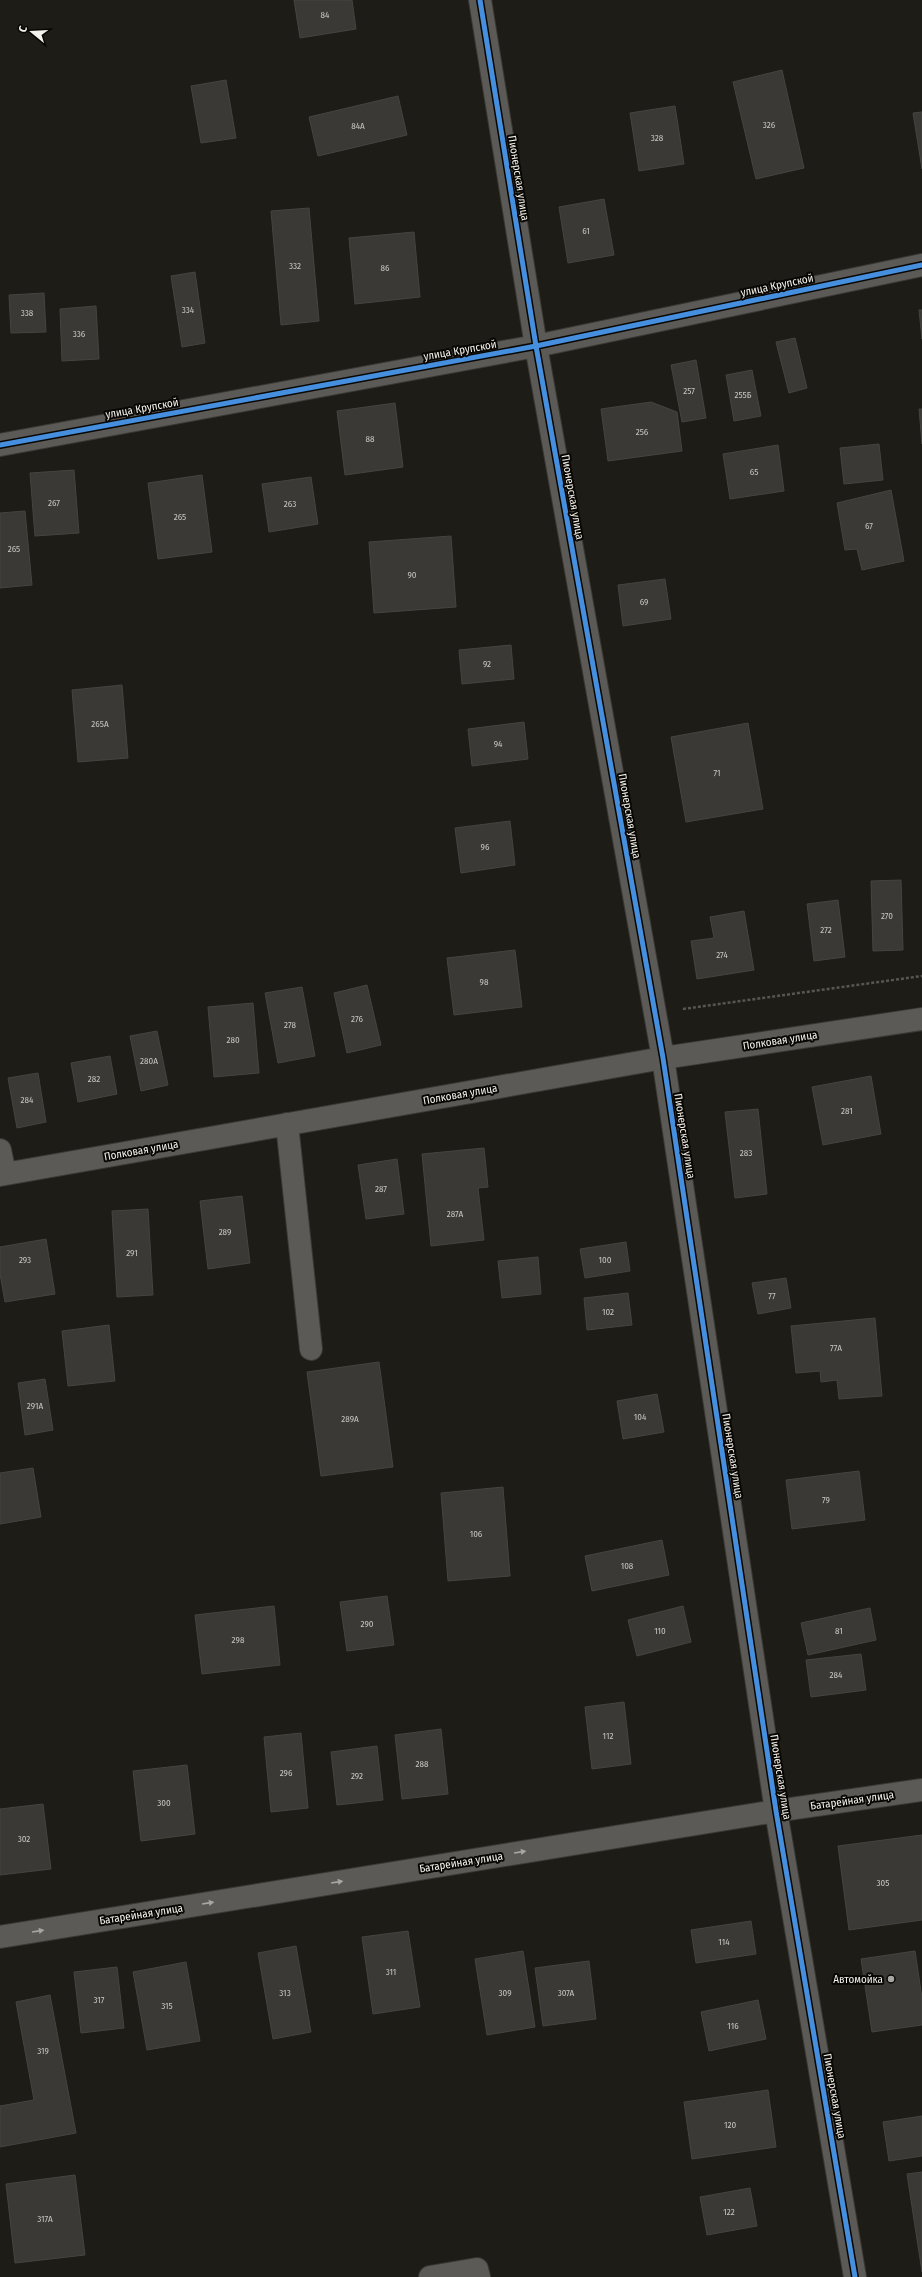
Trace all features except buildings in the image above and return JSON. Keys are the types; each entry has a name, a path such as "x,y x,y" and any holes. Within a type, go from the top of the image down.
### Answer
{"street":[{"name":"Пионерская улица","path":"480,0 536,346 663,1058 776,1811 855,2277"},
{"name":"улица Крупской","path":"0,445 536,346 922,265"},
{"name":"Полковая улица","path":"2,1174 663,1058 922,1019"},
{"path":"287,1124 311,1349"},
{"path":"0,1150 2,1174"},
{"name":"Батарейная улица","path":"0,1937 776,1811 922,1790"},
{"path":"430,2277 477,2269 479,2277"}],"path":[{"path":"655,1013 922,976"}],"cycle path":[{"path":"480,0 536,346 663,1058 776,1811 855,2277"},
{"path":"0,445 536,346 922,265"}],"place":[{"name":"Автомойка","path":"891,1979"}]}
